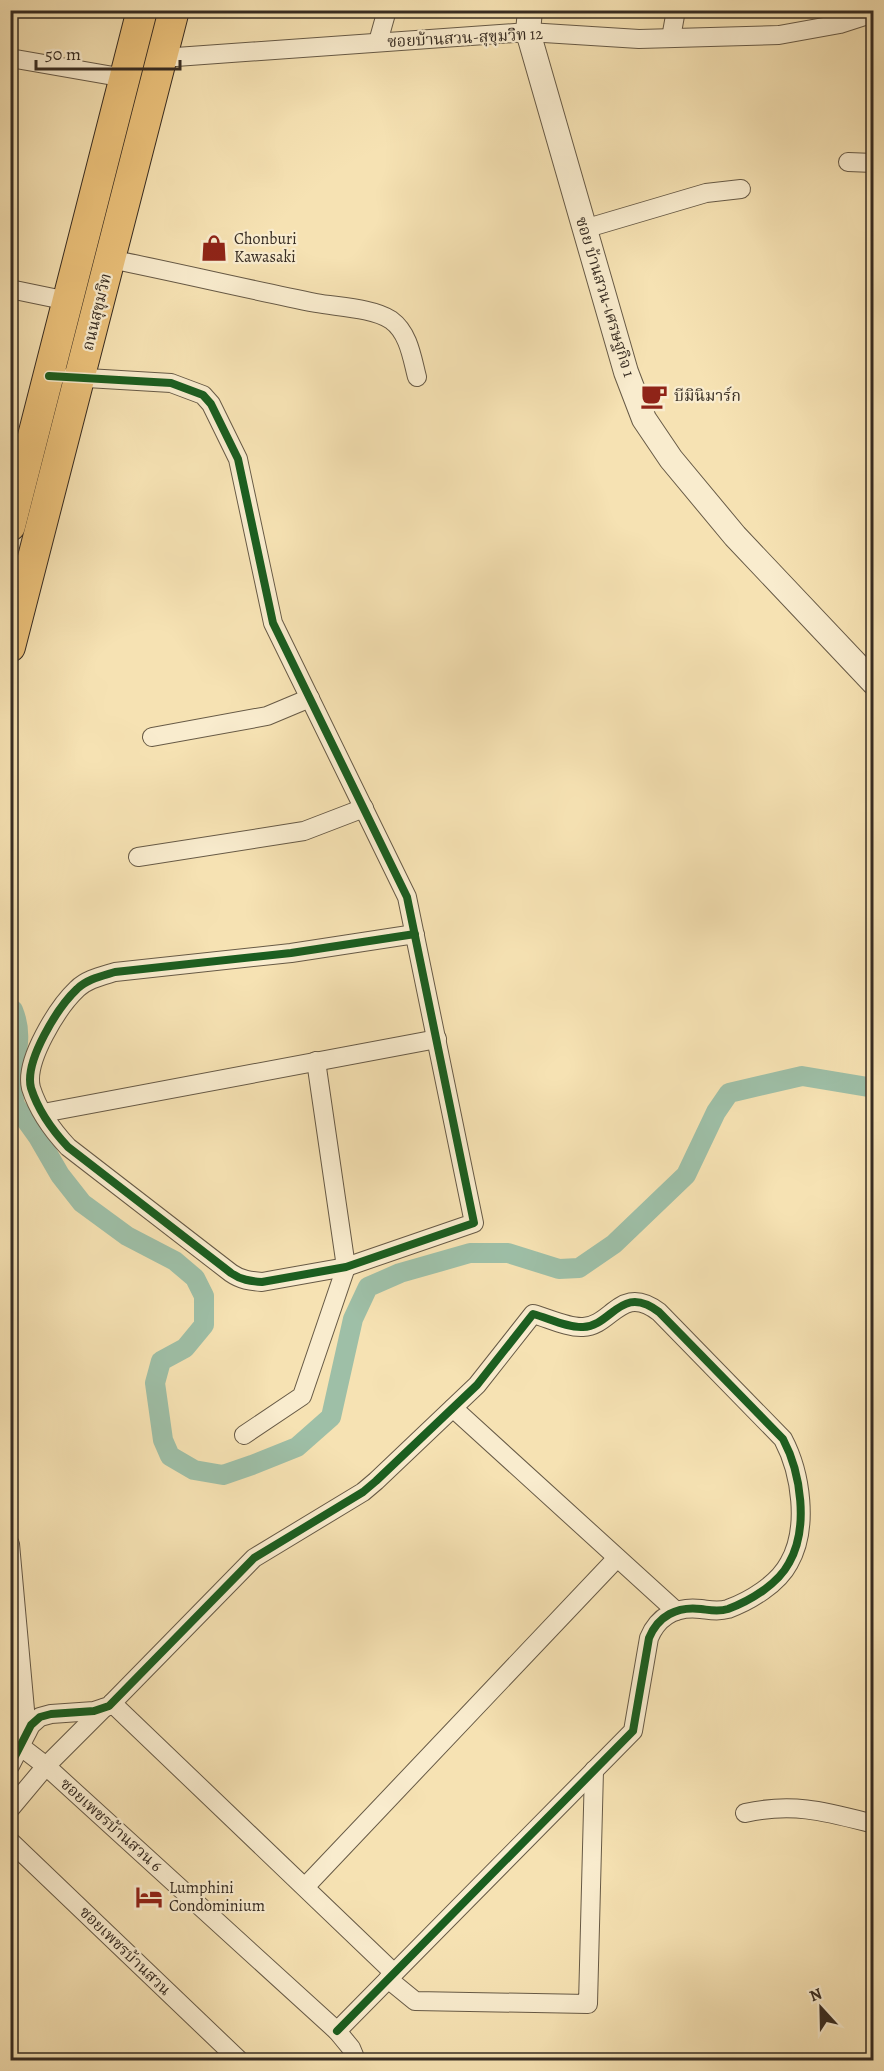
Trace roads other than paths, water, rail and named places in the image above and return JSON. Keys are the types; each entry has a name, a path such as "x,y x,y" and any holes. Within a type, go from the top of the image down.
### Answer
{"main road":[{"name":"ถนนสุขุมวิท","path":"10,526 15,495 49,376 142,10"},
{"name":"ถนนสุขุมวิท","path":"10,647 174,10"}],"street":[{"path":"378,42 387,10"},
{"path":"671,38 676,10"},
{"name":"ซอยบ้านสวน-สุขุมวิท 12","path":"162,58 378,42 529,21 639,39 779,35 840,24 873,13"},
{"name":"ซอย บ้านสวน-เศรษฐกิจ 1","path":"529,21 584,229 626,372 644,419 670,459 735,536 873,683"},
{"path":"10,58 125,78"},
{"path":"848,162 873,163"},
{"path":"584,229 706,193 741,189"},
{"path":"110,259 317,303 371,312 391,320 402,331 410,348 417,377"},
{"path":"10,289 68,301"},
{"path":"49,376 171,383 203,396 211,404 238,459 273,623 407,897 415,934 437,1040 474,1223 346,1267 262,1282 239,1279 68,1148 56,1134 31,1087 31,1073 39,1041 67,1000 78,988 93,979 115,972 291,953 415,934"},
{"path":"152,736 267,716 310,698"},
{"path":"138,857 304,831 364,808"},
{"path":"43,1113 437,1040"},
{"path":"244,1435 302,1396 346,1267 316,1061"},
{"path":"10,1809 46,1766 254,1558 366,1490 477,1386 533,1314 582,1327 595,1324 614,1310 629,1303 642,1303 659,1312 783,1439 796,1473 800,1506 794,1552 789,1564 779,1577 739,1605 714,1611 692,1608 676,1611 662,1619 649,1638 633,1731 337,2031"},
{"path":"453,1408 676,1611"},
{"path":"10,1544 23,1739"},
{"path":"305,1887 617,1558"},
{"path":"10,1766 33,1722 44,1715 94,1711 108,1705"},
{"path":"108,1705 305,1887 415,2001 588,2004 594,1770"},
{"name":"ซอยเพชรบ้านสวน 6","path":"23,1739 46,1766 337,2031 351,2048 356,2061"},
{"path":"745,1813 783,1807 821,1810 873,1824"},
{"name":"ซอยเพชรบ้านสวน","path":"10,1841 239,2061"}],"waterway":[{"path":"10,1009 13,1010 18,1027 17,1052 10,1078"},
{"path":"10,1079 15,1105 38,1137 60,1175 82,1203 127,1236 175,1261 195,1278 204,1296 204,1325 185,1348 161,1361 155,1383 163,1440 170,1456 194,1470 223,1475 297,1447 331,1417 353,1319 368,1287 400,1273 470,1253 508,1253 559,1269 579,1268 614,1244 686,1175 716,1112 729,1093 802,1076 874,1088"}],"place":[{"name":"Chonburi Kawasaki","path":"214,248"},
{"name":"บีมินิมาร์ก","path":"654,396"},
{"name":"Lumphini Condominium","path":"149,1897"}]}
